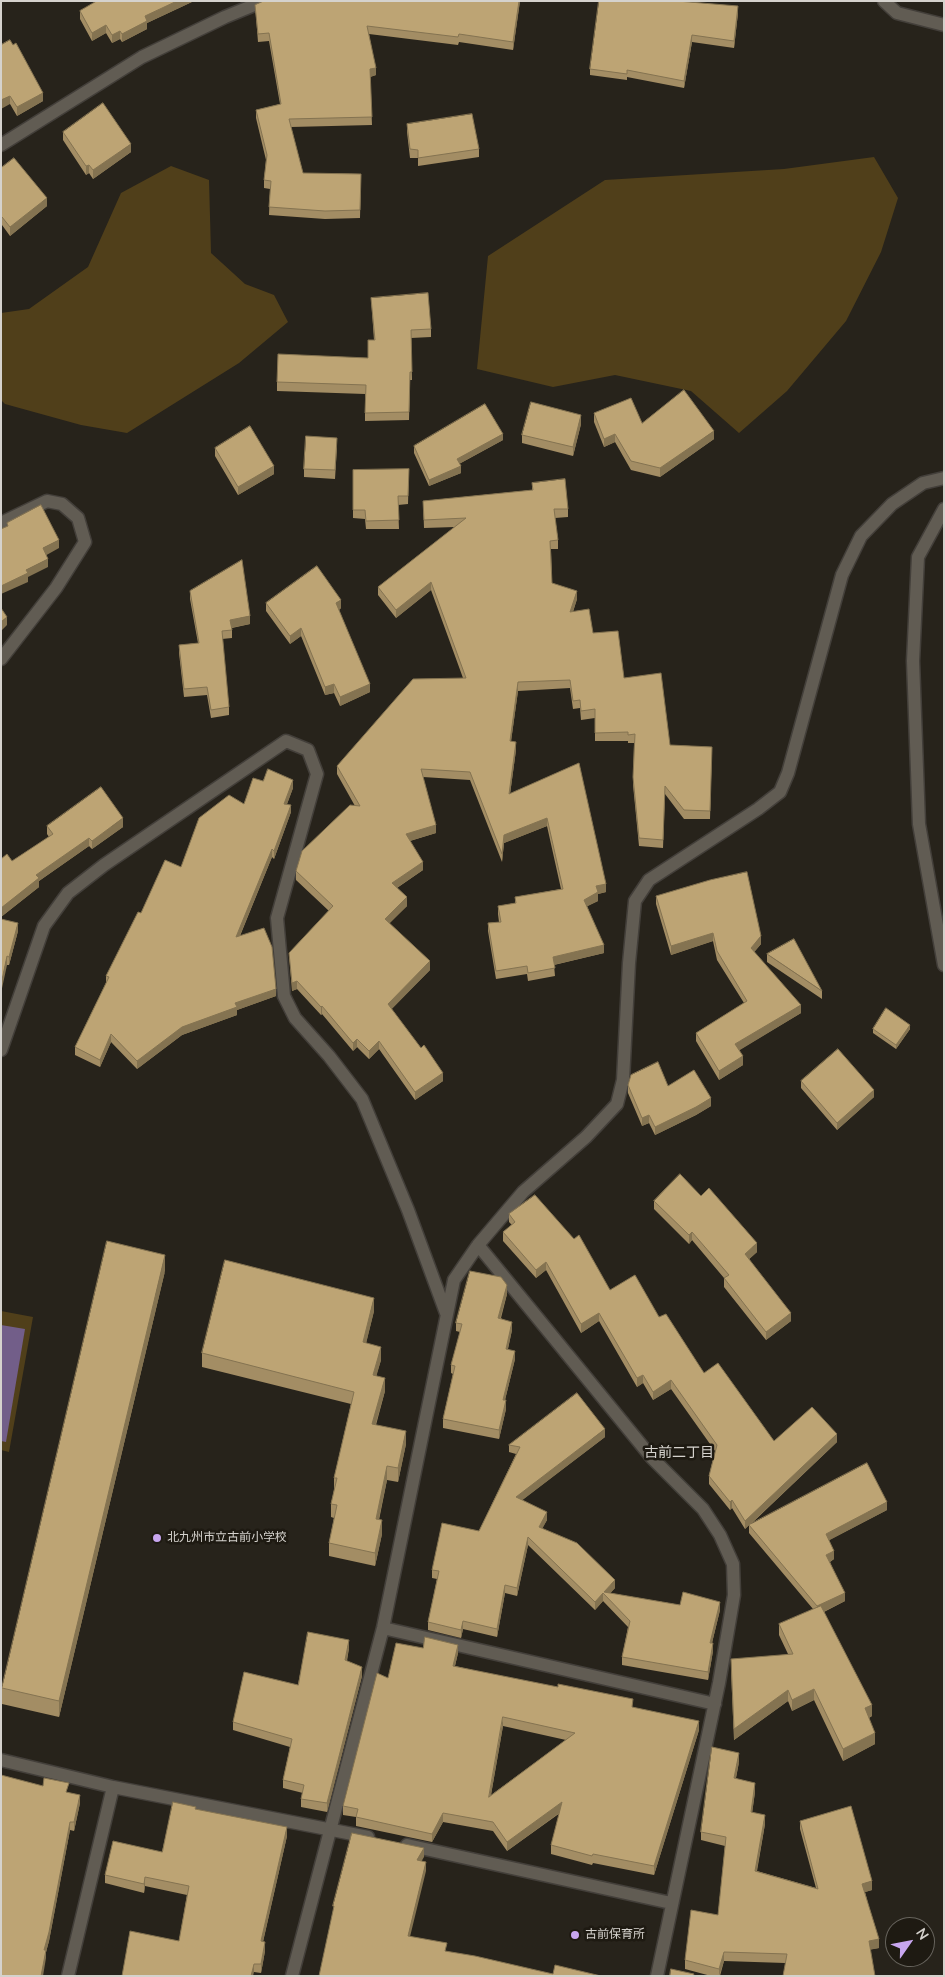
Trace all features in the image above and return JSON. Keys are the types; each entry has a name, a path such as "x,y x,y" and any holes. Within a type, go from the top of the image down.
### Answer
{"street":[{"path":"1,145 142,57 225,17 264,1"},
{"path":"884,1 897,13 944,25"},
{"path":"292,1976 332,1829 383,1628 454,1280 478,1245 523,1192 586,1137 617,1104 623,1080 629,962 635,901 649,880 758,809 780,792 788,774 842,574 861,536 892,504 923,483 944,478"},
{"path":"1,523 47,501 62,504 78,518 86,542 56,588 1,659"},
{"path":"944,509 918,557 913,661 919,824 944,965"},
{"path":"1,1050 44,926 68,893 104,865 286,741 308,750 317,774 277,918 284,996 295,1018 329,1056 362,1099 408,1210 446,1313"},
{"path":"478,1245 652,1458 703,1508 720,1536 733,1564 734,1595 715,1704 671,1903 657,1976"},
{"path":"383,1628 715,1704"},
{"path":"1,1760 113,1787 332,1829 671,1903"},
{"path":"68,1976 113,1787"}],"shaded area":[{"path":"874,157 898,198 881,252 846,321 787,391 739,433 691,391 615,375 553,387 477,369 488,256 605,180 784,169"},
{"path":"171,166 209,180 211,253 245,284 274,295 288,322 239,363 127,433 81,425 5,404 1,400 1,313 29,309 88,267 121,193"},
{"path":"1,1311 33,1317 9,1452 1,1450"},
{"path":"1,1325 25,1329 6,1442 1,1441"}],"building":[{"path":"97,1 177,1 145,16 147,21 122,34 120,31 112,35 106,25 92,33 80,11"},
{"path":"264,1 519,1 513,42 459,34 458,37 367,26 376,68 370,69 372,117 289,119 303,173 361,174 360,210 325,211 269,207 271,181 264,180 267,155 256,110 281,104 269,33 258,34 255,5"},
{"path":"599,1 677,1 738,6 734,41 692,35 684,81 627,70 627,74 590,69"},
{"path":"10,40 13,45 16,43 43,93 17,107 10,96 1,100 1,45"},
{"path":"103,103 131,144 93,170 89,165 86,166 63,132"},
{"path":"472,114 479,149 418,158 418,150 410,149 407,124"},
{"path":"14,158 47,198 10,227 1,218 1,168"},
{"path":"428,293 431,329 411,330 412,372 410,372 409,412 365,413 366,385 277,382 278,354 368,358 368,340 375,340 371,298"},
{"path":"684,390 714,431 660,468 631,461 615,434 604,439 594,413 631,398 642,423"},
{"path":"531,402 581,415 573,447 522,435"},
{"path":"485,404 503,434 457,459 461,466 429,480 414,446"},
{"path":"250,426 274,466 238,487 215,448"},
{"path":"306,436 337,438 335,470 304,469"},
{"path":"409,469 408,496 398,496 399,520 366,521 365,510 353,510 353,470"},
{"path":"565,479 568,509 554,509 558,540 550,541 552,583 577,591 570,612 589,609 593,633 618,631 624,678 661,673 670,745 712,747 710,811 684,810 665,786 663,840 639,838 633,777 635,734 628,735 628,732 595,733 595,709 581,711 580,700 573,701 570,680 518,682 510,741 516,742 509,794 579,763 606,884 596,886 598,892 584,900 604,945 553,957 555,968 528,973 527,966 496,971 488,923 501,922 498,906 516,903 515,897 563,889 547,818 504,835 502,854 470,772 421,769 436,825 406,834 423,862 392,883 407,897 385,919 430,961 388,1004 421,1048 424,1045 443,1073 415,1092 379,1041 369,1051 357,1039 353,1043 322,1006 297,981 292,983 289,953 333,906 296,871 302,851 350,805 360,806 337,766 413,679 466,678 431,582 396,610 378,587 466,518 424,520 423,501 533,490 532,483"},
{"path":"41,505 59,540 43,548 48,559 26,570 28,573 1,586 1,529 8,526 7,523"},
{"path":"242,560 250,616 230,620 232,630 222,631 229,707 211,710 207,687 184,689 179,645 199,643 190,591"},
{"path":"317,566 341,600 336,603 370,684 340,697 334,684 325,687 301,628 290,636 266,603"},
{"path":"1,608 7,617 1,622"},
{"path":"268,769 293,780 284,804 291,805 274,851 272,849 236,937 264,928 272,947 276,989 235,1003 237,1007 182,1027 137,1061 111,1034 100,1060 75,1047 109,977 106,976 138,912 141,913 165,860 181,867 199,818 229,795 244,804 253,778 263,781"},
{"path":"101,787 123,818 92,841 89,838 36,875 39,878 1,908 1,859 7,854 12,861 53,834 47,826"},
{"path":"747,872 761,936 751,948 801,1005 735,1044 743,1056 719,1071 696,1033 747,1001 717,951 713,933 671,946 656,896 710,880"},
{"path":"1,919 18,923 9,957 7,956 1,985"},
{"path":"794,939 822,991 767,954"},
{"path":"886,1008 910,1025 896,1045 873,1029"},
{"path":"838,1049 874,1090 837,1123 801,1081"},
{"path":"658,1062 668,1086 694,1070 711,1098 655,1127 649,1115 642,1118 628,1085 631,1075"},
{"path":"680,1174 701,1196 709,1188 757,1243 745,1254 791,1313 766,1332 724,1278 729,1275 692,1232 689,1235 654,1201"},
{"path":"535,1195 574,1239 579,1235 610,1290 635,1275 659,1317 666,1314 704,1373 718,1363 774,1441 812,1407 837,1434 745,1521 732,1500 730,1502 709,1476 717,1445 671,1380 653,1392 643,1375 637,1378 599,1313 581,1324 546,1262 536,1270 503,1232 515,1222 509,1214"},
{"path":"107,1241 165,1255 59,1701 2,1688"},
{"path":"225,1260 374,1298 363,1342 381,1347 373,1375 385,1378 372,1424 406,1431 398,1468 387,1466 376,1519 382,1520 375,1553 329,1543 337,1505 331,1504 337,1478 334,1478 354,1392 202,1353"},
{"path":"470,1271 501,1277 507,1285 498,1318 512,1322 506,1349 515,1351 503,1400 506,1400 499,1430 443,1419 455,1366 451,1365 462,1324 456,1323"},
{"path":"577,1393 605,1429 516,1497 547,1512 539,1527 577,1543 615,1580 604,1592 680,1605 683,1592 720,1602 710,1643 713,1643 708,1672 622,1657 630,1621 603,1593 595,1602 528,1537 517,1588 505,1585 497,1629 463,1621 461,1630 428,1622 439,1571 432,1570 442,1523 479,1531 520,1447 509,1445"},
{"path":"867,1463 887,1502 826,1534 834,1551 826,1555 845,1593 817,1606 749,1525"},
{"path":"821,1606 872,1705 865,1708 875,1733 843,1749 814,1689 792,1700 788,1690 734,1729 731,1659 793,1654 779,1624"},
{"path":"308,1632 349,1640 345,1660 362,1667 327,1803 301,1799 304,1785 283,1780 292,1739 233,1722 244,1672 298,1685"},
{"path":"425,1637 458,1645 453,1666 558,1687 558,1684 633,1699 632,1707 699,1721 654,1866 593,1854 592,1856 551,1845 562,1802 507,1842 493,1822 443,1813 432,1834 356,1817 358,1809 343,1806 377,1673 388,1678 396,1643 423,1648","holes":["503,1717 575,1733 489,1797"]},
{"path":"712,1747 739,1753 734,1778 755,1783 751,1812 765,1815 755,1871 818,1889 800,1821 851,1806 872,1881 862,1884 879,1939 869,1941 875,1976 783,1976 787,1954 724,1952 719,1969 685,1960 691,1910 718,1915 726,1837 701,1832"},
{"path":"1,1775 43,1786 44,1778 69,1783 66,1792 80,1795 74,1822 70,1822 44,1950 46,1950 41,1976 1,1976"},
{"path":"173,1802 196,1807 195,1809 287,1827 261,1941 265,1942 261,1964 254,1964 251,1976 122,1976 130,1931 179,1941 189,1886 145,1877 144,1884 105,1875 113,1841 162,1852"},
{"path":"352,1833 424,1848 417,1860 426,1862 408,1936 447,1943 445,1951 553,1974 555,1965 601,1976 319,1976 333,1906"},
{"path":"671,1969 694,1974 693,1976 670,1976"}],"place":[{"name":"北九州市立古前小学校","path":"157,1538"},
{"name":"古前保育所","path":"575,1935"}],"district":[{"name":"古前二丁目","path":"679,1454"}]}
